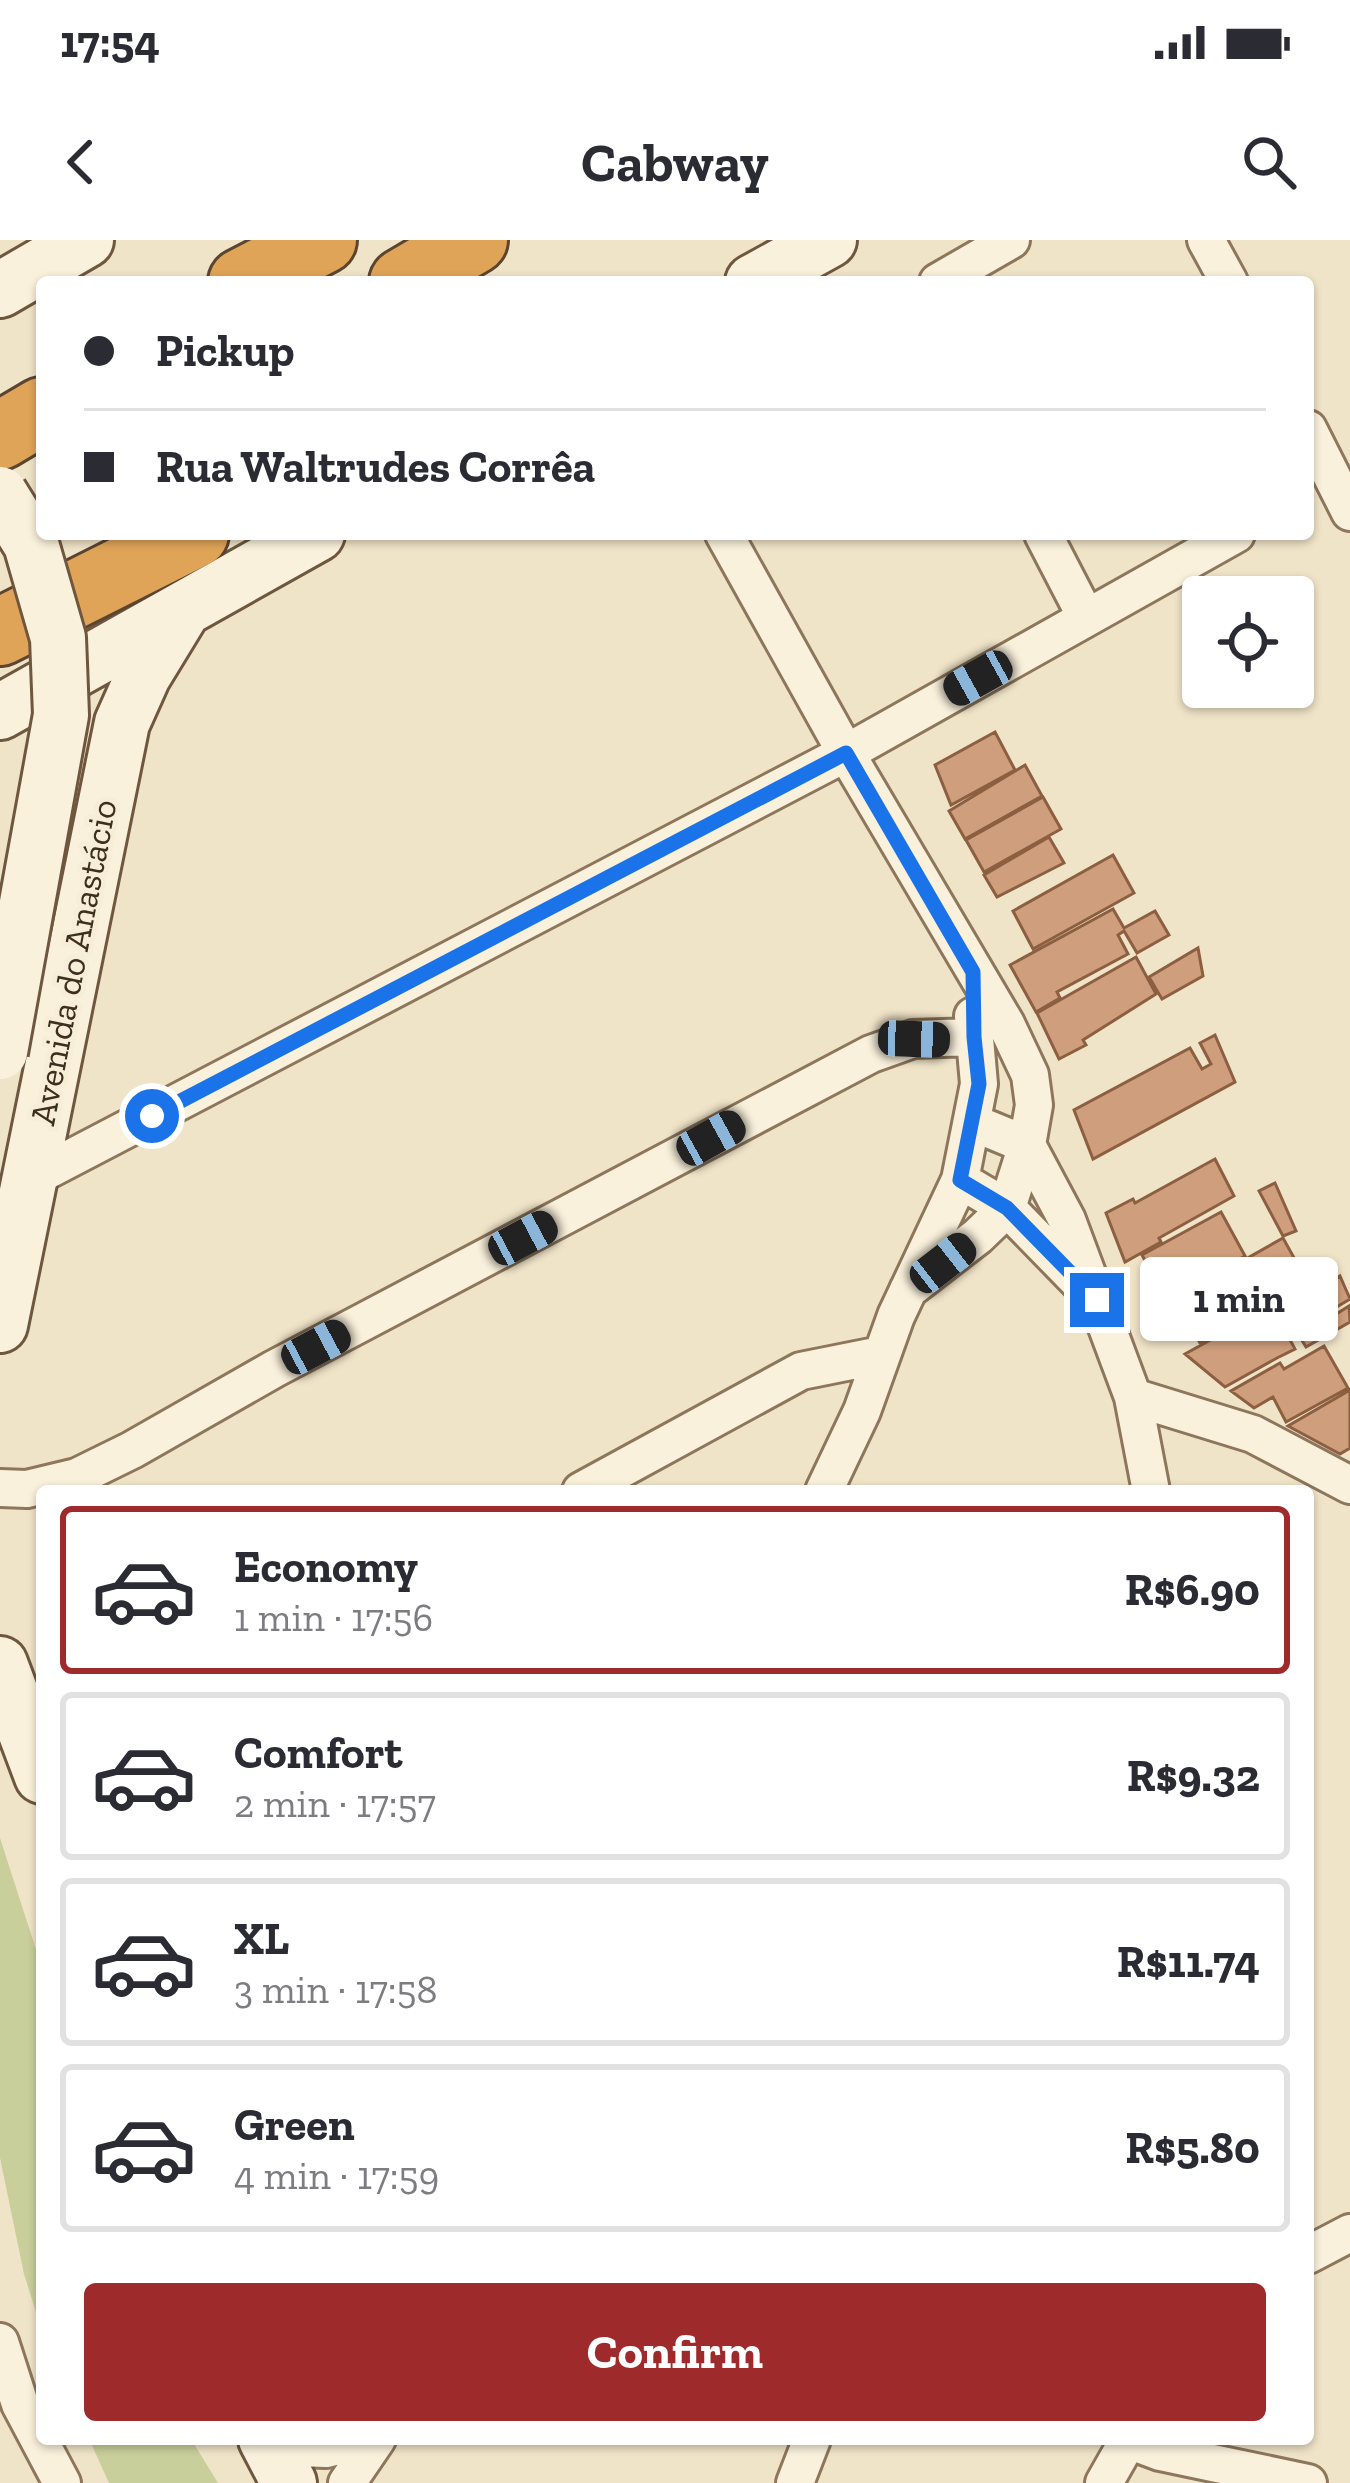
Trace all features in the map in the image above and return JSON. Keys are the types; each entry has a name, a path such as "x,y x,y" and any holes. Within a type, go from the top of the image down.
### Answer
{"highway":[{"path":"413,276 474,240"},
{"path":"254,276 320,242"},
{"path":"264,276 320,242"},
{"path":"0,406 36,388"},
{"path":"0,436 36,414"},
{"path":"0,524 36,502"},
{"path":"0,632 183,540"}],"main road":[{"path":"0,290 86,240"},
{"path":"764,276 829,240"},
{"path":"0,494 31,544 58,638 61,715 0,1052"},
{"path":"0,712 307,540"},
{"name":"Avenida do Anastácio","path":"0,1324 122,723 143,676 182,612"}],"street":[{"path":"948,276 1011,240"},
{"path":"1206,240 1226,276"},
{"path":"1314,446 1331,495"},
{"path":"727,540 1006,1024 1030,1075 1034,1105 1007,1208 908,1290"},
{"path":"1046,540 1086,617"},
{"path":"29,1180 846,753 1225,540"},
{"path":"827,1485 862,1411 908,1290 960,1180 979,1084 973,972"},
{"path":"44,1485 77,1477 132,1450 274,1369 871,1054 914,1039 974,1037"},
{"path":"974,1124 1027,1145 1067,1220 1133,1396 1150,1485"},
{"path":"960,1180 1007,1208 1097,1300"},
{"path":"592,1485 801,1371 881,1355"},
{"path":"1133,1396 1253,1434 1350,1485"},
{"path":"0,1489 36,1487"},
{"path":"1314,2252 1350,2234"},
{"path":"0,2342 20,2404 36,2434"},
{"path":"42,2445 62,2483"},
{"path":"275,2456 341,2445"},
{"path":"347,2483 373,2445"},
{"path":"795,2483 810,2445"},
{"path":"1104,2483 1125,2445"},
{"path":"1143,2445 1308,2483"}],"green space":[{"path":"0,1838 36,1949 36,2312 0,2158"},
{"path":"92,2445 195,2445 218,2483 109,2483"}],"building":[{"path":"995,732 1015,770 951,805 935,765"},
{"path":"1025,765 1042,796 965,839 949,811"},
{"path":"1043,797 1061,829 984,872 966,840"},
{"path":"1049,837 1064,863 997,897 984,875"},
{"path":"1113,855 1134,893 1033,949 1013,911"},
{"path":"1113,909 1124,928 1155,911 1169,935 1137,953 1124,931 1118,935 1128,954 1057,992 1060,998 1036,1012 1010,965"},
{"path":"1198,948 1203,976 1162,999 1149,977"},
{"path":"1136,957 1156,994 1059,1059 1037,1013"},
{"path":"1215,1035 1235,1082 1093,1159 1074,1110 1190,1048 1202,1069 1211,1064 1200,1043"},
{"path":"1215,1159 1234,1196 1125,1262 1106,1213 1133,1199 1135,1203"},
{"path":"1275,1183 1296,1231 1283,1236 1259,1191"},
{"path":"1221,1212 1245,1256 1166,1299 1142,1255"},
{"path":"1283,1238 1308,1283 1200,1343 1175,1299"},
{"path":"1340,1276 1350,1299 1335,1308 1338,1313 1349,1306 1350,1322 1306,1347 1283,1309"},
{"path":"1272,1306 1295,1349 1225,1387 1185,1354"},
{"path":"1324,1346 1348,1388 1286,1422 1273,1397 1254,1408 1231,1391 1280,1363 1284,1369"},
{"path":"1350,1390 1350,1448 1340,1454 1288,1426"}],"route":[{"path":"152,1116 846,753 973,972 979,1084 960,1180 1007,1208 1097,1300"}]}
